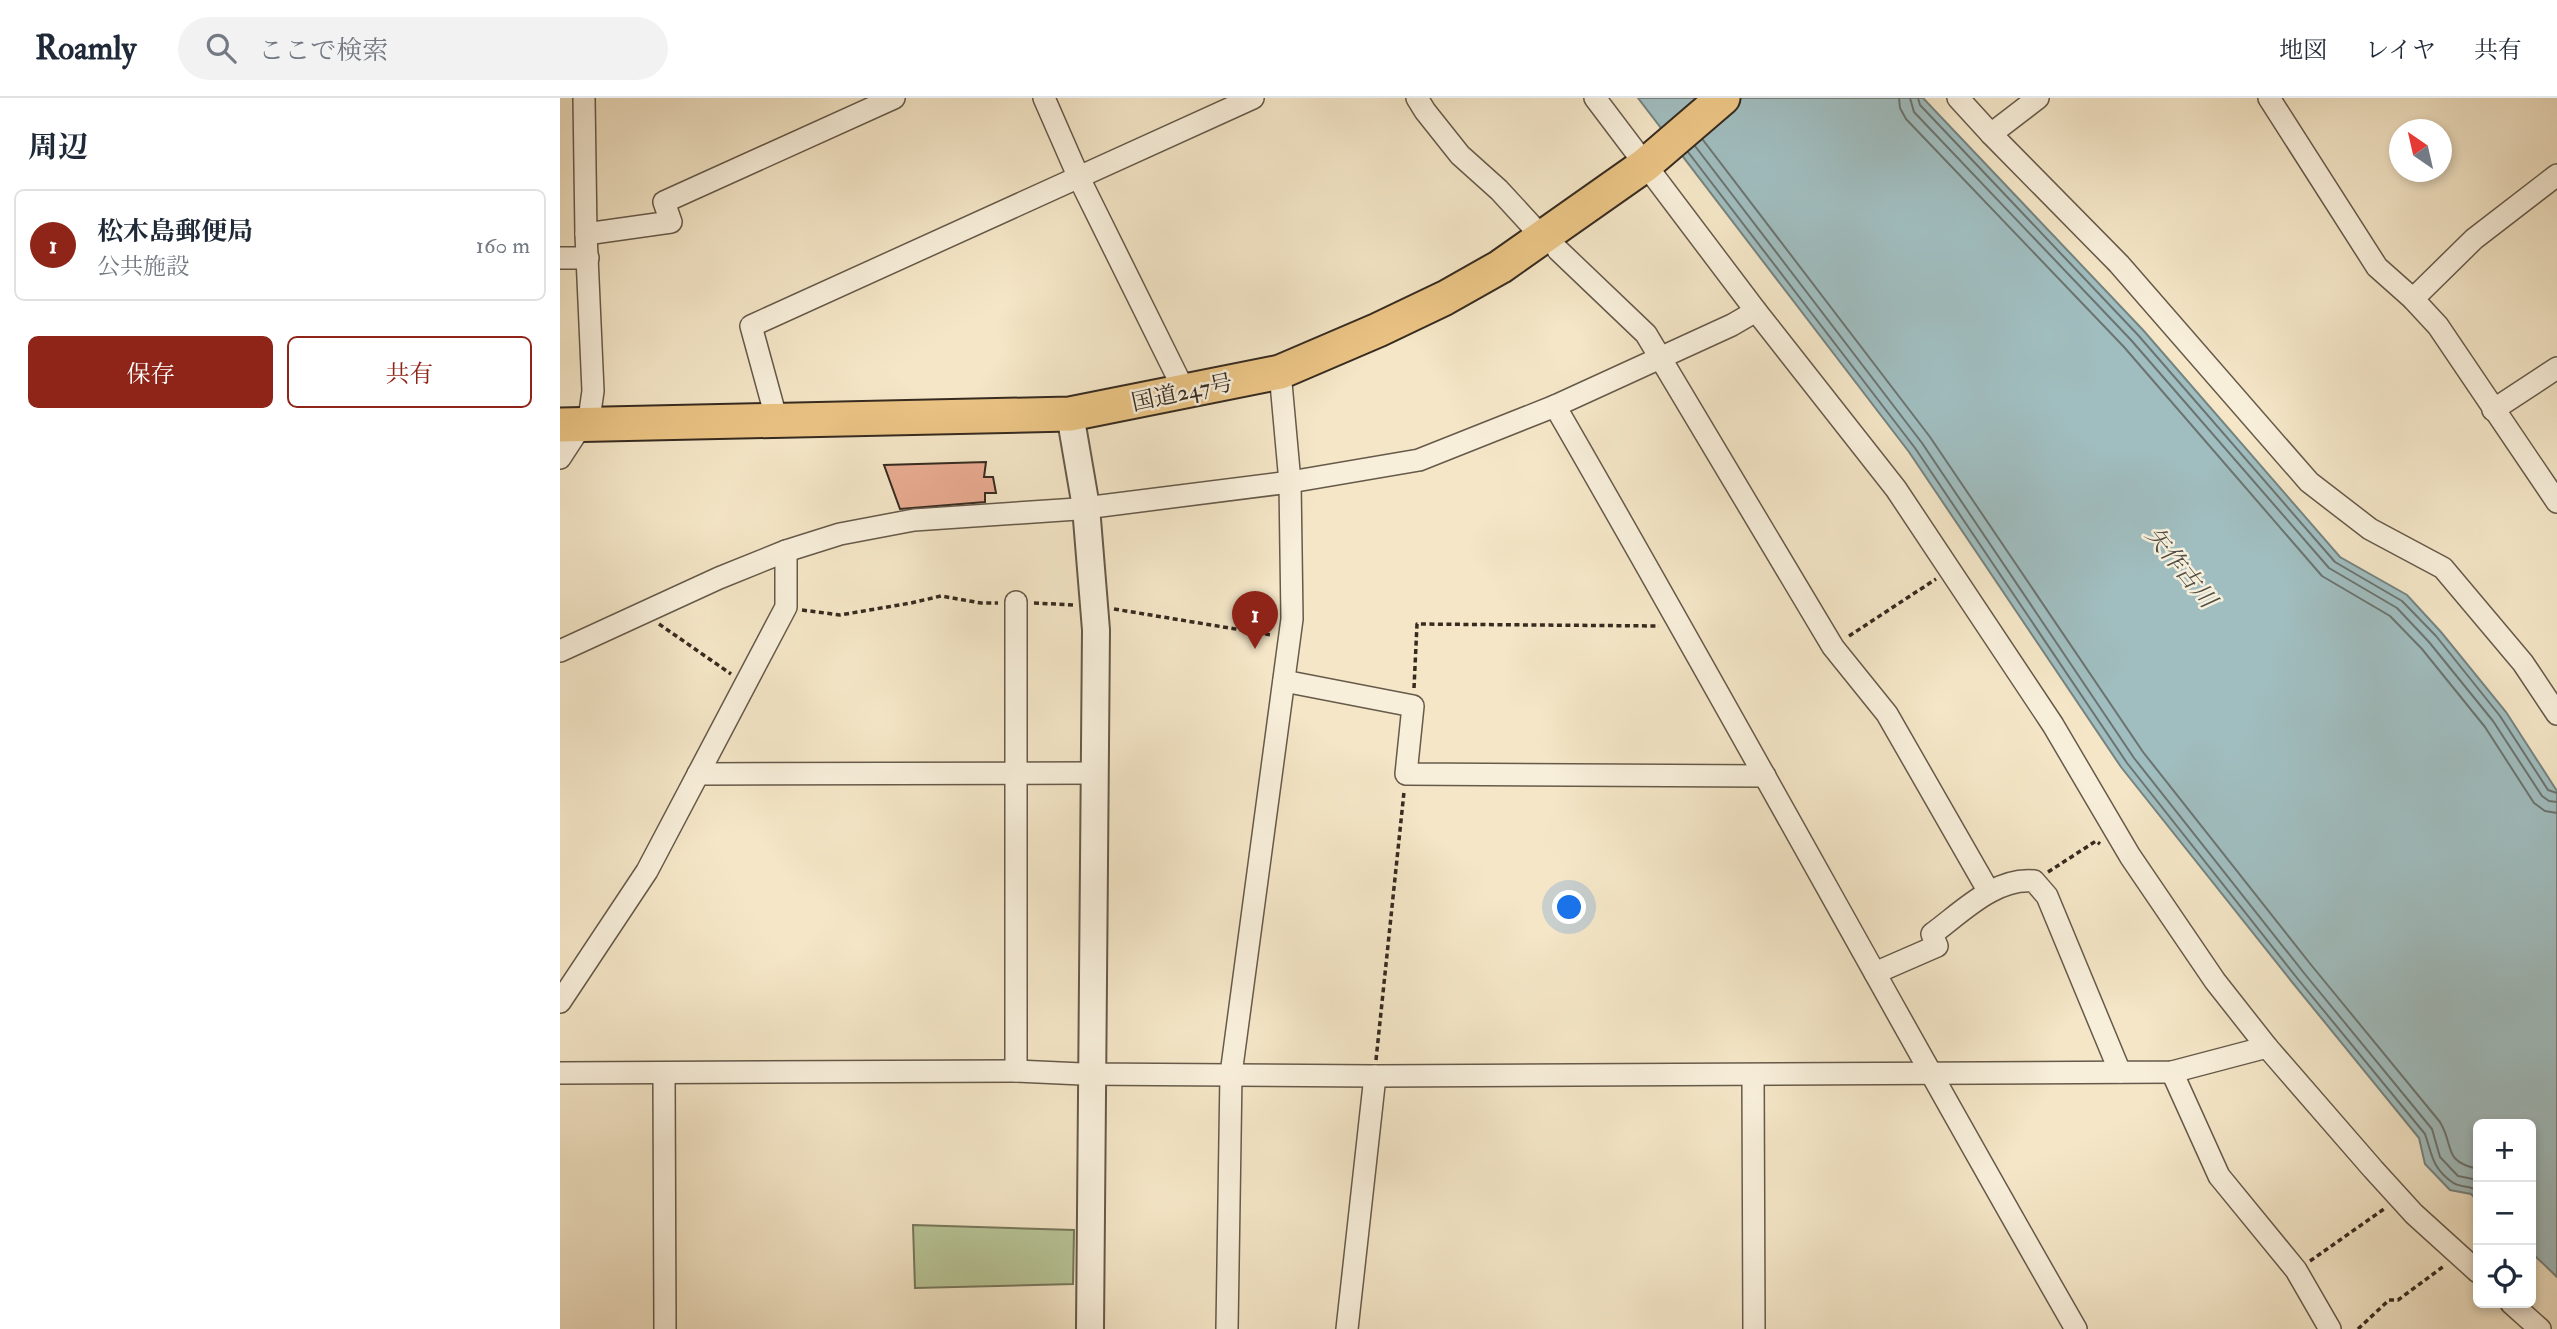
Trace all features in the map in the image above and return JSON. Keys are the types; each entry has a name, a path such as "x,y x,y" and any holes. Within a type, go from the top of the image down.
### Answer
{"highway":[{"name":"国道247号","path":"572,425 1070,414 1280,372 1378,330 1445,298 1500,267 1645,165 1723,98"}],"street":[{"path":"560,458 572,425 590,412 593,391 586,234 584,98"},
{"path":"586,234 671,222 664,202 894,98"},
{"path":"1044,98 1079,178 1185,393"},
{"path":"778,421 751,326 1253,98"},
{"path":"1418,98 1460,155 1499,190 1533,227"},
{"path":"1595,98 1756,311 1896,489 2053,725 2130,856 2215,981 2267,1047 2386,1183 2414,1214 2473,1267"},
{"path":"1958,98 2119,264 2309,482 2370,529 2443,568 2523,663 2557,714"},
{"path":"1990,134 2038,98"},
{"path":"2269,98 2377,267 2438,326 2557,502"},
{"path":"2413,299 2474,239 2557,175"},
{"path":"1558,250 1646,334 1833,647 1887,714 1989,892"},
{"path":"560,258 588,258"},
{"path":"560,651 719,578 786,551 840,534 915,520 1086,508 1290,482 1419,460 1555,406 1661,359 1756,311"},
{"path":"2493,410 2557,368"},
{"path":"1227,1329 1231,1074 1292,619 1290,482 1280,372"},
{"path":"1555,406 1683,626 1929,1074 2076,1329"},
{"path":"1070,414 1086,508 1095,608 1090,1329"},
{"path":"560,1002 647,871 786,607 786,551"},
{"path":"1016,602 1016,1071"},
{"path":"1284,681 1413,706 1406,774 1765,776"},
{"path":"698,774 1095,773"},
{"path":"1875,973 1937,946 1932,934 1989,892 2019,880 2034,881 2047,896 2120,1072"},
{"path":"560,1070 560,1073 664,1074 1016,1071 1375,1076 2172,1072 2267,1047"},
{"path":"2172,1072 2219,1176 2295,1270 2330,1329"},
{"path":"664,1074 665,1329"},
{"path":"1753,1075 1754,1329"},
{"path":"1347,1329 1375,1076"},
{"path":"2517,1308 2540,1329"}],"path":[{"path":"1833,647 1935,580"},
{"path":"786,607 841,615 942,596 981,603 1082,605 1289,638"},
{"path":"643,613 746,684"},
{"path":"1413,706 1417,624 1683,626"},
{"path":"1375,1076 1406,774"},
{"path":"2034,881 2096,841 2106,848"},
{"path":"2295,1270 2390,1205 2386,1183"},
{"path":"2358,1329 2389,1300 2398,1300 2446,1264"}],"green space":[{"path":"913,1225 1074,1230 1073,1284 915,1288"}],"water":[{"name":"矢作古川","path":"1638,98 1923,98 2143,330 2340,557 2407,595 2506,712 2557,791 2557,1277 2536,1257 2536,1119 2473,1119 2473,1196 2450,1190 2425,1164 2419,1138 2121,767 1909,452"}],"building":[{"path":"986,462 984,477 993,477 996,493 985,493 985,502 900,509 884,465"}],"place":[{"name":"松木島郵便局","path":"1255,649"}]}
